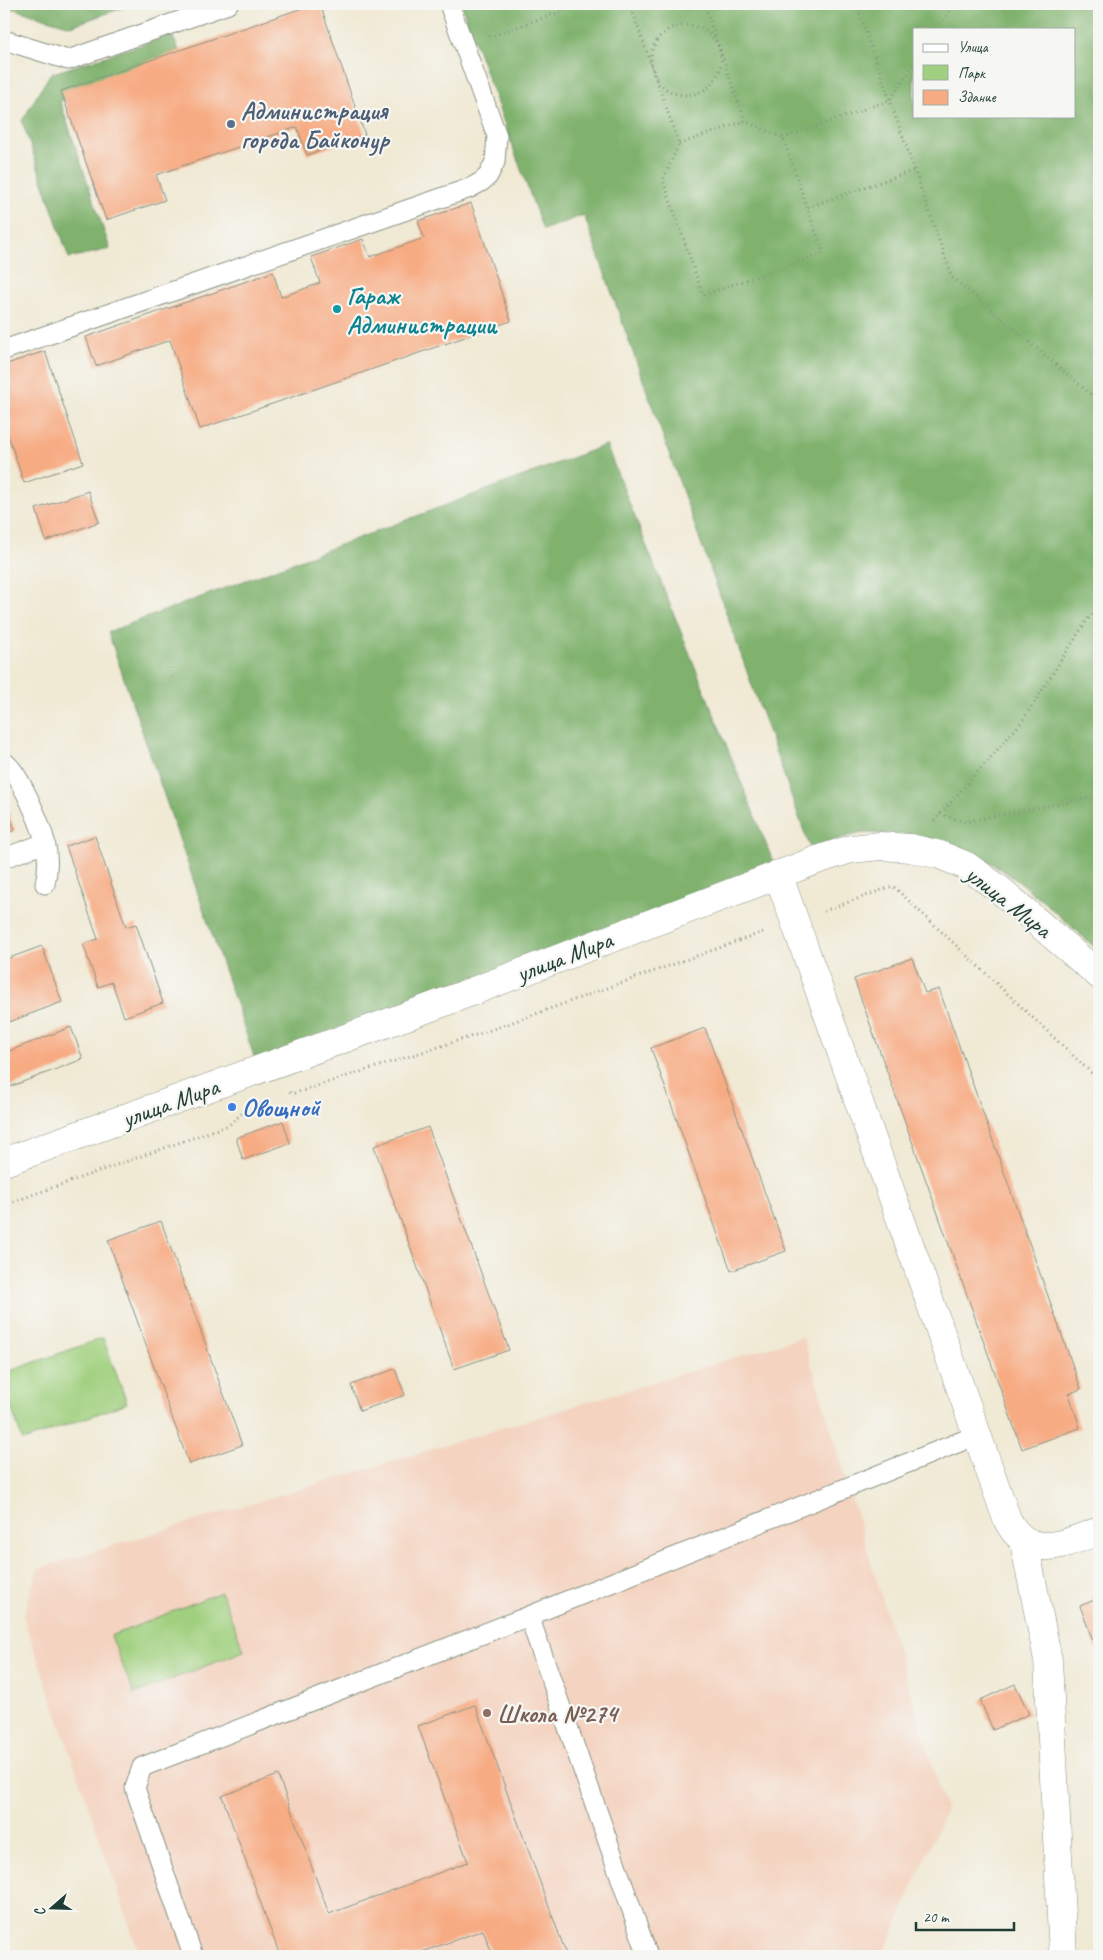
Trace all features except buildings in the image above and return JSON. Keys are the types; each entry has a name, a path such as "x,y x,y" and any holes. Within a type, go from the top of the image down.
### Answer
{"street":[{"name":"улица Мира","path":"4,1162 434,1006 778,874 851,849 880,846 910,848 940,855 967,866 999,889 1099,975"},
{"path":"778,874 1007,1519 1014,1532 1024,1542 1038,1546 1054,1546 1099,1531"},
{"path":"1024,1542 1048,1660 1063,1956"}],"lane":[{"path":"4,40 68,60 228,4"},
{"path":"4,350 470,188 481,182 488,176 495,162 497,136 449,4"},
{"path":"4,762 8,764 24,789 45,843 48,873 45,884"},
{"path":"4,858 45,843"},
{"path":"193,1956 135,1788 142,1766 529,1616 977,1435"},
{"path":"529,1616 648,1956"}],"path":[{"path":"464,46 582,4"},
{"path":"630,4 678,144 663,180 703,295 824,253 783,138"},
{"path":"704,4 745,121"},
{"path":"856,4 952,276 1099,401"},
{"path":"939,28 954,4"},
{"path":"688,25 701,28 712,36 719,48 722,62 718,75 710,86 698,93 684,95 671,92 660,84 654,72 652,58 655,45 663,34 674,27 688,25"},
{"path":"678,144 745,121 783,138 890,100 913,66"},
{"path":"808,207 915,170"},
{"path":"910,848 1021,723 1087,620 1099,607"},
{"path":"940,814 965,822 1099,796"},
{"path":"292,1094 485,1032 893,886 1099,1080"},
{"path":"4,1205 229,1125 254,1101"}],"shaded area":[{"name":"Школа №274","path":"803,1337 946,1810 883,1956 140,1956 23,1616 39,1568"}],"green space":[{"path":"4,4 133,4 71,26 4,6"},
{"path":"461,4 1099,4 1099,951 1028,889 979,856 952,845 922,837 865,833 810,848 584,215 543,230"},
{"path":"172,35 183,59 60,101 110,249 69,258 22,121 50,74"},
{"path":"606,445 778,874 258,1068 108,632"},
{"path":"103,1338 127,1403 23,1441 4,1387 4,1373"},
{"path":"221,1592 244,1651 134,1694 111,1636"}],"place":[{"name":"Администрация города Байконур","path":"231,124"},
{"name":"Гараж Администрации","path":"337,309"},
{"name":"Овощной","path":"232,1107"},
{"name":"Школа №274","path":"487,1713"}]}
